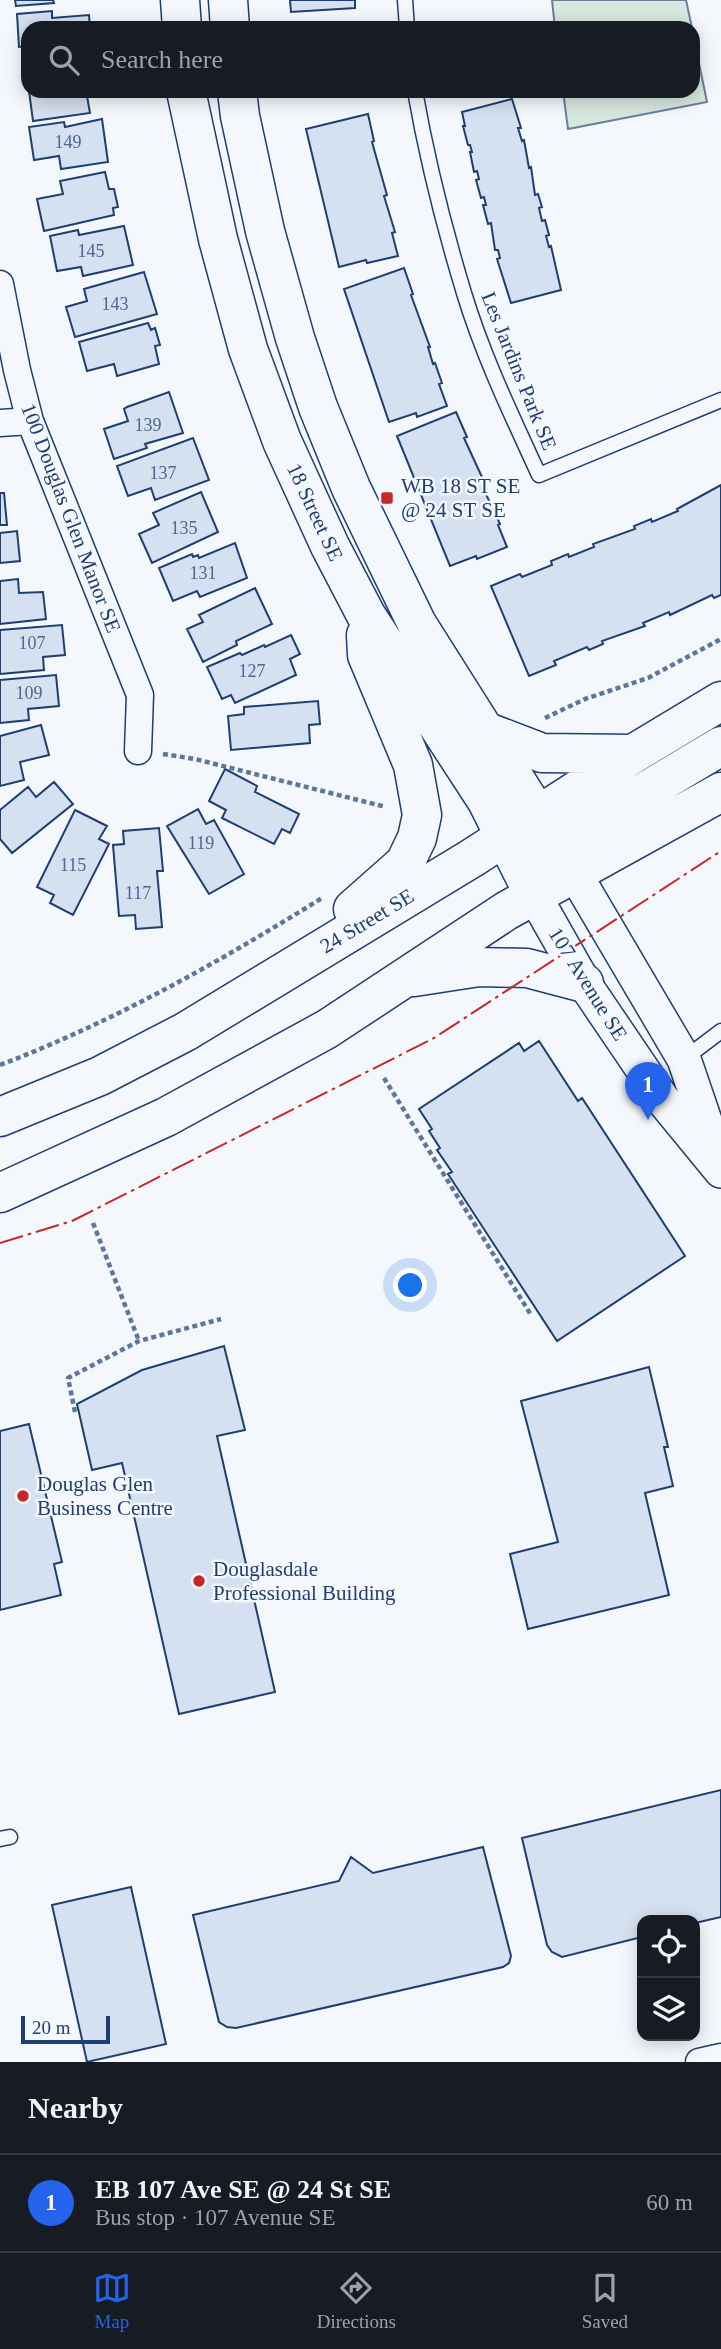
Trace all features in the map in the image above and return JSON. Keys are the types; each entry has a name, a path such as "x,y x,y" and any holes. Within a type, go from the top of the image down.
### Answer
{"main road":[{"path":"180,0 182,21"},
{"path":"228,0 230,21"},
{"name":"18 Street SE","path":"188,98 218,239 248,349 282,441 330,546 366,615 487,801 534,895"},
{"name":"18 Street SE","path":"238,98 265,231 295,338 318,407 351,488 417,624 556,845"},
{"path":"279,973 405,863 417,838 422,815 413,765 367,655 366,615"},
{"name":"24 Street SE","path":"0,1193 166,1118 327,1029 534,895 556,845 633,754 721,701"},
{"path":"482,730 542,753 633,754"},
{"path":"556,845 721,746"},
{"name":"24 Street SE","path":"0,1117 100,1076 185,1032 506,836 556,845 721,792"},
{"path":"402,979 479,967 527,968 584,982"}],"street":[{"name":"100 Douglas Glen Manor SE","path":"0,284 30,421 140,695 138,751"},
{"path":"0,423 30,421"},
{"name":"107 Avenue SE","path":"556,845 684,1059 721,1170"},
{"name":"107 Avenue SE","path":"534,895 584,982 666,1104 721,1170"},
{"path":"699,2062 721,2057"}],"lane":[{"path":"405,0 406,21"},
{"name":"Les Jardins Park SE","path":"416,98 426,152 464,295 502,393 540,475 721,400"},
{"path":"684,1059 721,1031"}],"path":[{"path":"535,723 585,699 648,678 721,639"},
{"path":"138,751 195,759 391,809"},
{"path":"0,1065 107,1020 205,968 323,897"},
{"path":"384,1078 531,1315"},
{"path":"93,1223 139,1341"},
{"path":"75,1412 68,1378 139,1341 221,1319"}],"shaded area":[{"path":"552,0 686,0 690,21 554,21"},
{"path":"700,68 707,102 568,129 564,98 700,98"}],"building":[{"path":"15,0 53,0 54,3 16,6"},
{"path":"290,0 355,0 355,8 291,12"},
{"path":"52,11 52,18 89,15 89,21 21,21 19,47 17,14"},
{"path":"30,98 87,98 90,113 33,121"},
{"path":"512,99 529,168 531,167 535,195 538,194 542,207 539,208 542,221 545,220 549,235 546,236 549,247 551,246 561,290 511,303 497,259 500,258 498,250 495,250 491,223 488,224 483,205 486,205 484,197 481,198 476,180 479,179 477,171 474,172 462,112"},
{"path":"368,114 398,256 339,267 306,129"},
{"path":"102,119 108,162 61,169 59,156 34,160 29,127 64,122 65,127"},
{"path":"105,172 109,189 114,189 118,207 113,208 114,215 44,231 37,199 63,194 60,181"},
{"path":"124,226 133,265 83,276 81,267 57,271 50,236 78,230 79,235"},
{"path":"404,268 447,406 417,417 416,413 389,422 344,289"},
{"path":"144,272 157,314 75,337 66,307 87,301 84,289"},
{"path":"148,323 151,330 155,328 160,345 155,346 159,364 117,376 114,364 87,371 79,342"},
{"path":"169,392 183,433 145,444 147,448 114,459 104,429 128,421 124,409 127,407"},
{"path":"456,412 467,437 464,438 487,488 484,490 500,524 498,525 507,547 450,566 397,436"},
{"path":"193,438 209,480 155,500 151,488 128,496 117,466"},
{"path":"721,485 721,595 714,598 712,595 670,615 669,612 643,623 645,626 602,641 603,644 589,650 587,647 554,661 556,665 529,676 491,586 552,565 551,561 568,554 569,557 594,547 593,544 635,529 634,526 678,511 677,509"},
{"path":"201,492 218,532 152,563 139,534 159,525 153,513"},
{"path":"0,493 4,493 7,525 0,525"},
{"path":"17,531 20,561 0,563 0,533"},
{"path":"235,543 247,578 200,597 197,591 173,601 159,568 192,554 193,557 198,555 199,558"},
{"path":"18,579 19,593 43,592 46,619 0,624 0,581"},
{"path":"255,588 272,624 236,641 237,645 203,662 187,629 203,622 199,615"},
{"path":"62,625 65,655 43,657 44,670 0,674 0,630"},
{"path":"291,635 300,654 290,659 296,675 235,703 231,695 222,699 207,667"},
{"path":"56,675 59,706 28,709 29,720 0,723 0,680"},
{"path":"318,701 320,724 309,725 310,743 231,750 228,716 244,714 244,707"},
{"path":"41,725 49,755 20,762 24,780 0,786 0,736"},
{"path":"225,769 257,786 255,792 299,814 290,833 282,829 274,844 222,818 226,810 209,801"},
{"path":"54,782 73,804 12,853 0,839 0,810 28,787 36,797"},
{"path":"198,809 206,824 214,820 244,874 209,894 167,826"},
{"path":"75,810 107,826 99,839 109,844 73,915 50,903 54,895 37,887"},
{"path":"159,828 163,871 157,871 162,927 136,929 135,915 119,916 113,845 124,844 123,831"},
{"path":"539,1041 578,1101 582,1098 685,1256 557,1341 448,1174 452,1172 437,1150 440,1148 429,1131 432,1129 419,1109 519,1043 524,1051"},
{"name":"Douglasdale Professional Building","path":"224,1346 245,1430 217,1436 275,1692 179,1714 122,1463 92,1470 77,1404 142,1370"},
{"path":"649,1367 668,1447 664,1447 673,1486 645,1493 669,1595 528,1629 510,1554 558,1542 521,1401"},
{"name":"Douglas Glen Business Centre","path":"29,1424 62,1562 54,1564 61,1595 0,1610 0,1431"},
{"path":"721,1790 721,1917 700,1922 700,1915 637,1915 637,1938 562,1957 552,1952 547,1945 522,1838"},
{"path":"483,1847 511,1956 509,1963 503,1967 236,2028 219,2022 193,1915 339,1881 351,1857 373,1873"},
{"path":"131,1887 166,2044 87,2062 52,1905"}],"power":[{"path":"0,1243 72,1221 434,1038 721,851"}],"place":[{"name":"WB 18 ST SE @ 24 ST SE","path":"387,498"},
{"name":"EB 107 Ave SE @ 24 St SE","path":"648,1120"},
{"name":"Douglas Glen Business Centre","path":"23,1496"},
{"name":"Douglasdale Professional Building","path":"199,1581"}]}
